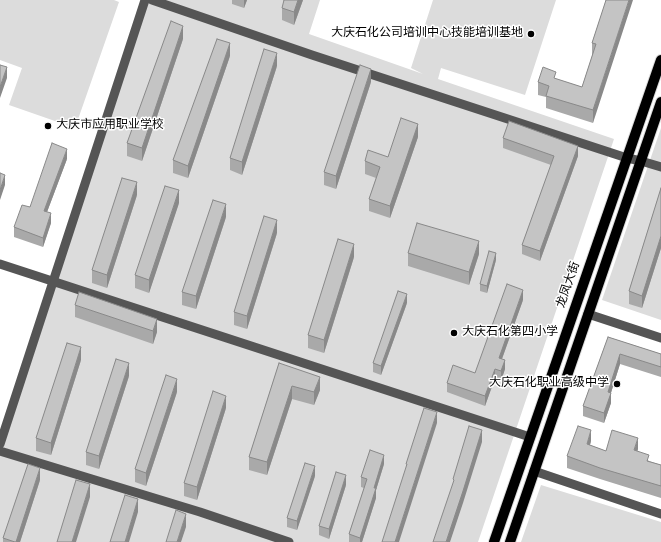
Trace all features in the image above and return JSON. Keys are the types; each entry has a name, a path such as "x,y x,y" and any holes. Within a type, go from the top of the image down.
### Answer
{"main road":[{"name":"龙凤大街","path":"494,542 661,60"},
{"path":"510,542 661,102"}],"street":[{"path":"0,444 145,0"},
{"path":"152,0 312,55 627,158 641,160 661,167"},
{"path":"0,264 530,436"},
{"path":"588,314 661,338"},
{"path":"0,451 200,512 289,542"},
{"path":"534,471 661,514"}],"shaded area":[{"path":"0,0 114,0 119,2 75,128 9,105 22,68 0,60"},
{"path":"145,0 320,0 309,34 423,74 411,68 433,0 556,0 525,95 441,68 438,79 614,139 478,542 0,542 0,444"},
{"path":"661,128 661,320 602,300"},
{"path":"541,485 661,522 661,542 521,542"}],"building":[{"path":"284,0 298,0 294,12 282,8"},
{"path":"606,0 629,0 593,110 546,96 549,86 538,82 543,67 556,72 554,78 582,87 596,44 592,43"},
{"path":"171,21 183,26 142,148 127,143"},
{"path":"217,39 230,43 188,166 173,160"},
{"path":"264,49 277,53 242,162 230,158"},
{"path":"0,65 7,67 0,87"},
{"path":"360,65 371,69 336,176 324,172"},
{"path":"401,118 418,124 390,206 369,199 380,167 365,161 368,150 388,157"},
{"path":"509,121 578,146 540,251 522,245 554,156 503,138"},
{"path":"52,143 67,149 44,211 51,213 43,238 14,227 22,205 30,207"},
{"path":"0,173 5,175 0,190"},
{"path":"122,178 137,182 107,275 92,270"},
{"path":"165,186 179,190 149,280 135,275"},
{"path":"661,188 661,236 642,296 629,291"},
{"path":"213,200 226,204 196,296 182,292"},
{"path":"264,216 277,220 247,316 234,312"},
{"path":"417,223 479,241 469,272 408,253"},
{"path":"338,239 354,244 324,340 308,335"},
{"path":"489,251 496,253 487,286 480,284"},
{"path":"507,284 523,290 499,358 505,360 501,371 495,369 485,396 447,383 453,365 475,373"},
{"path":"398,291 407,294 381,366 373,363"},
{"path":"79,292 157,319 153,331 75,305"},
{"path":"608,337 661,354 661,367 620,354 608,392 611,393 604,413 583,406"},
{"path":"67,343 81,347 51,443 36,438"},
{"path":"116,359 129,363 99,456 86,452"},
{"path":"279,363 320,377 314,392 292,386 267,462 249,457"},
{"path":"166,375 177,379 146,473 135,469"},
{"path":"213,391 226,396 197,487 184,483"},
{"path":"424,408 437,412 395,542 382,542 407,464"},
{"path":"469,426 482,430 446,542 433,542 454,480 453,479"},
{"path":"578,426 591,430 587,444 606,451 612,430 638,438 634,450 649,455 647,461 661,465 661,486 600,468 567,456"},
{"path":"370,450 384,455 374,488 376,488 360,538 349,534 367,479 361,477"},
{"path":"305,463 315,466 297,521 287,518"},
{"path":"28,464 40,468 15,542 3,538"},
{"path":"336,472 346,475 329,529 319,526"},
{"path":"76,480 90,484 72,542 57,542"},
{"path":"125,495 138,499 125,542 110,542"},
{"path":"176,510 186,514 177,542 166,542"}],"place":[{"name":"大庆石化公司培训中心技能培训基地","path":"531,34"},
{"name":"大庆市应用职业学校","path":"48,126"},
{"name":"大庆石化第四小学","path":"454,333"},
{"name":"大庆石化职业高级中学","path":"617,384"}]}
